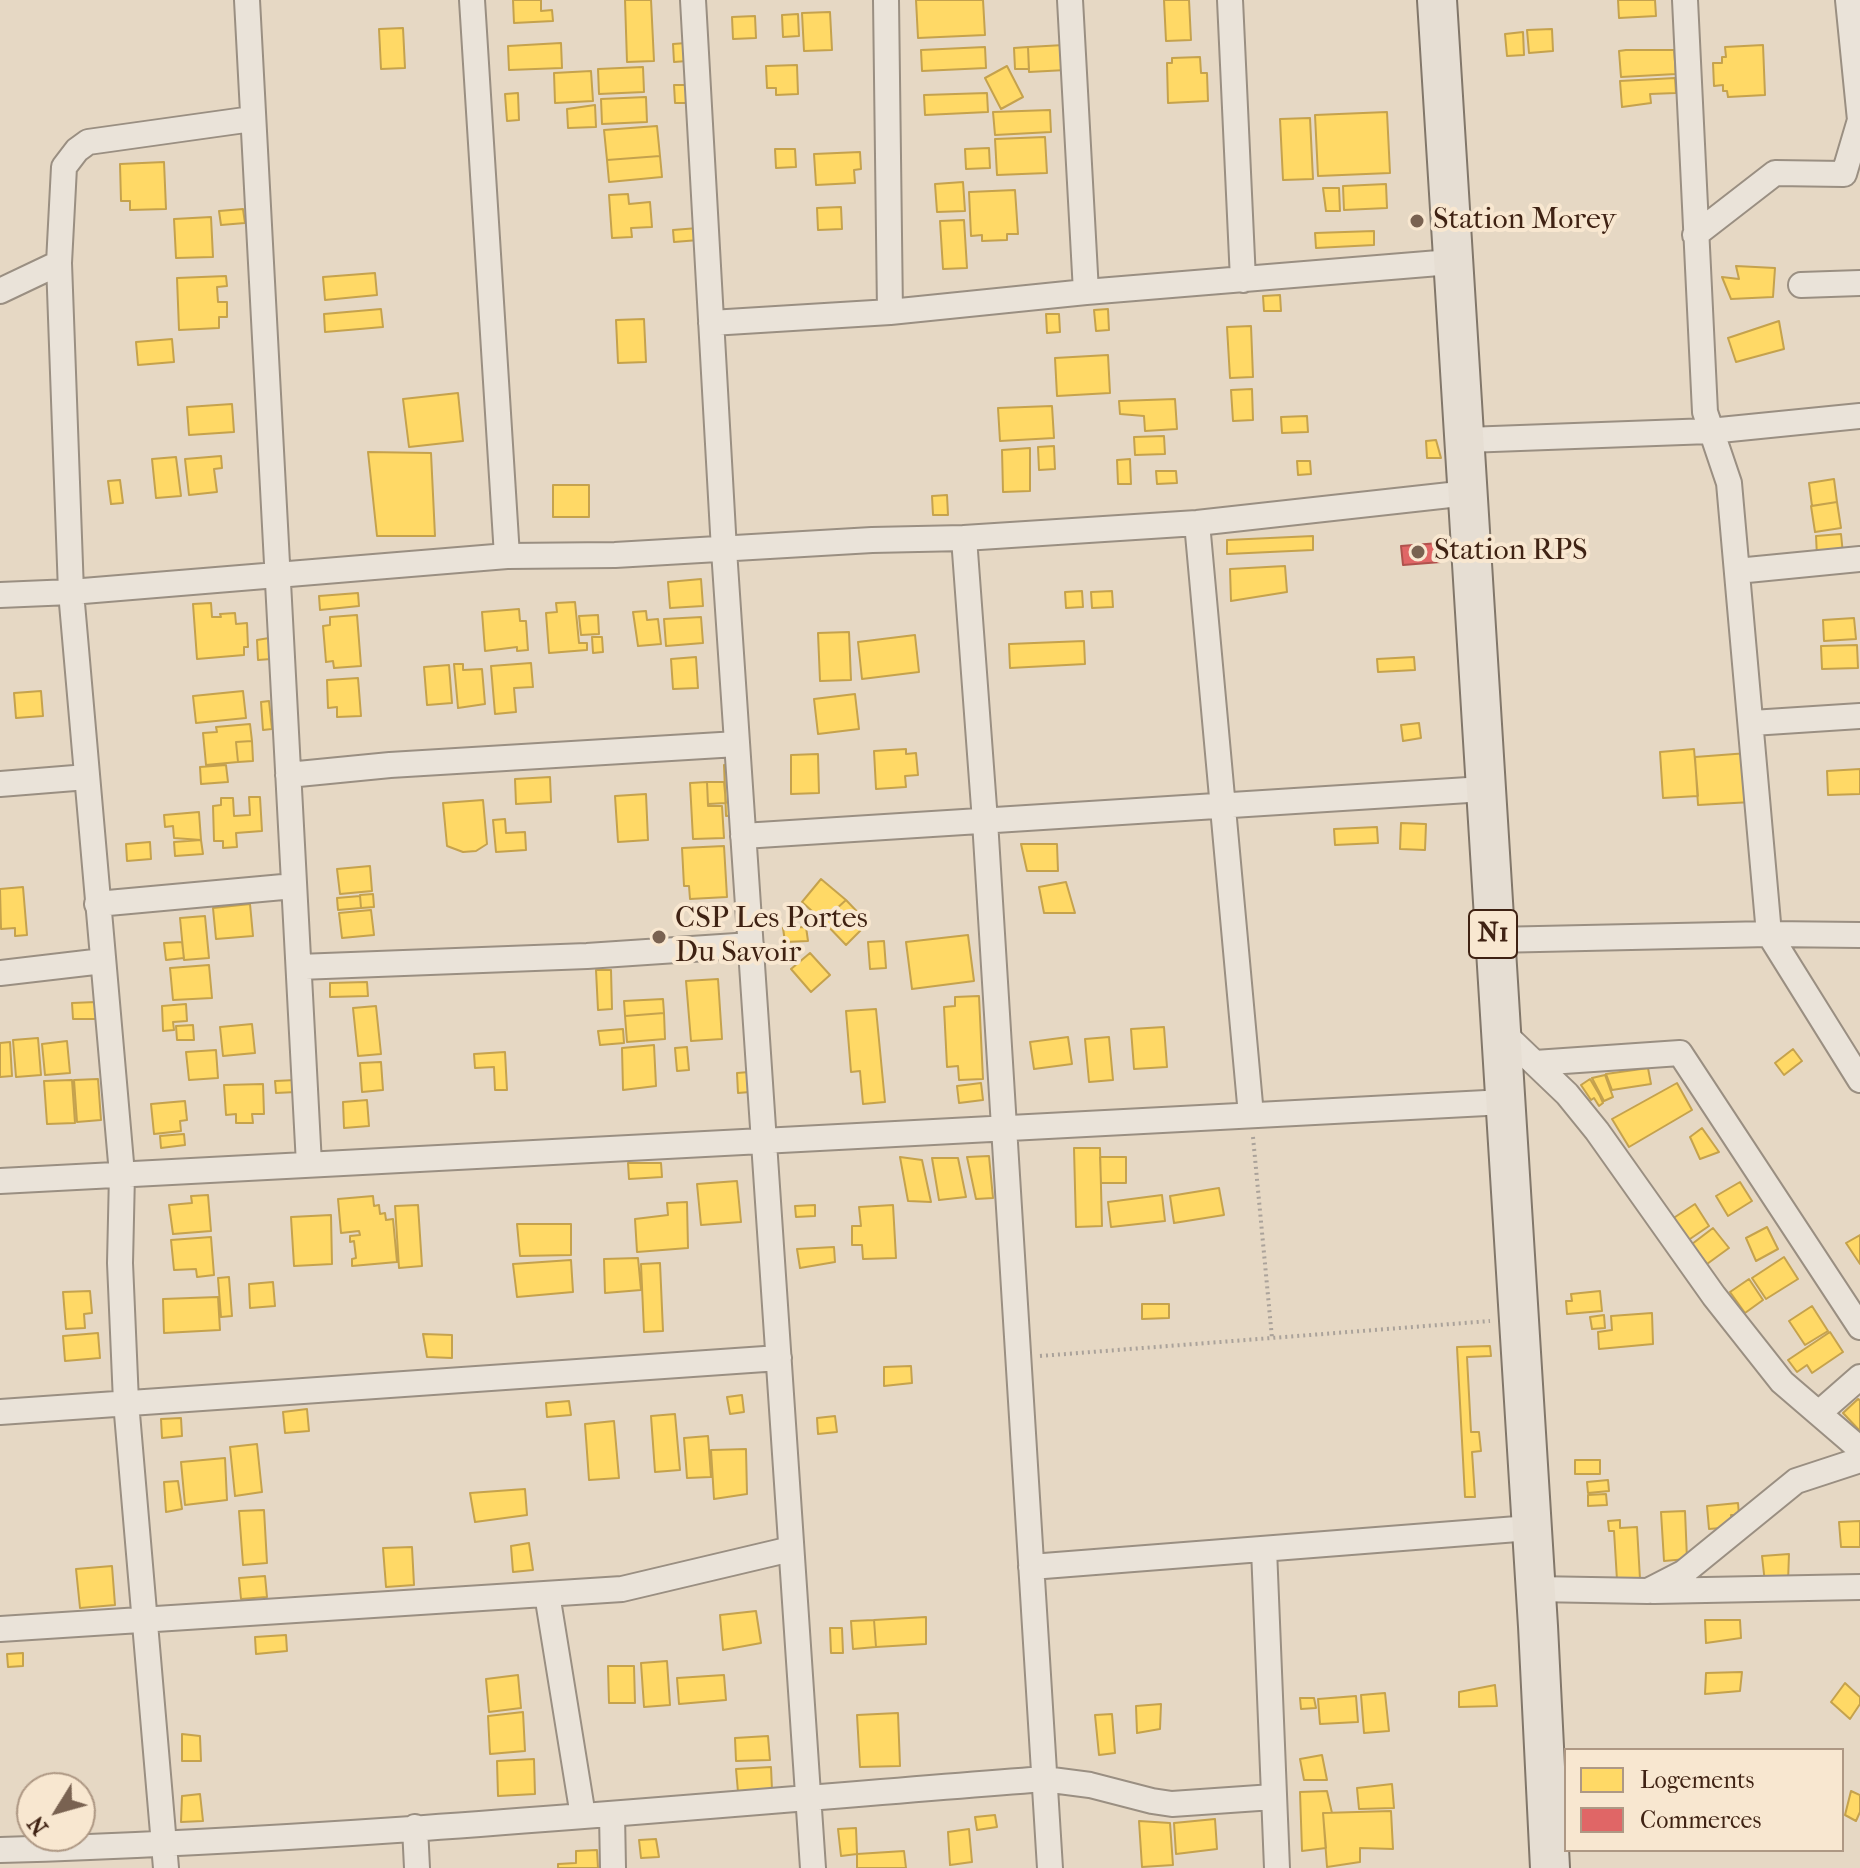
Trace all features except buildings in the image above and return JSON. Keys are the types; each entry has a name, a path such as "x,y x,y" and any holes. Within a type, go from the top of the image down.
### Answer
{"main road":[{"name":"N1","path":"1437,0 1550,1868"}],"street":[{"path":"247,0 309,1164"},
{"path":"472,0 507,556"},
{"path":"693,0 724,550 813,1868"},
{"path":"886,0 890,312"},
{"path":"1070,0 1086,292"},
{"path":"1230,0 1243,280"},
{"path":"1685,0 1705,412 1729,483 1769,934 1860,1080"},
{"path":"1695,235 1775,173 1844,174 1860,120 1856,26 1848,0"},
{"path":"165,1857 126,1402 120,1263 122,1174 71,592 59,263 64,167 77,150 88,142 252,119"},
{"path":"711,323 890,312 1086,292 1451,262"},
{"path":"0,291 59,263"},
{"path":"1801,285 1860,283"},
{"path":"1466,440 1710,431 1860,416"},
{"path":"0,595 71,592 507,556 724,550 1197,523 1468,493"},
{"path":"1197,523 1251,1115"},
{"path":"964,538 985,821 1050,1868"},
{"path":"1737,571 1860,559"},
{"path":"1752,723 1860,716"},
{"path":"288,775 390,765 737,744"},
{"path":"0,784 87,777"},
{"path":"743,836 1484,789"},
{"path":"97,904 294,886"},
{"path":"1493,940 1860,935"},
{"path":"299,967 587,956 751,945"},
{"path":"0,973 103,961"},
{"path":"1499,1029 1567,1094 1597,1131 1714,1296 1782,1382 1860,1449"},
{"path":"1535,1063 1680,1053 1860,1327"},
{"path":"0,1181 1505,1102"},
{"path":"0,1412 779,1358"},
{"path":"1820,1412 1860,1377"},
{"path":"1648,1591 1683,1573 1796,1481 1860,1460"},
{"path":"1031,1567 1530,1528"},
{"path":"0,1629 646,1585 791,1549"},
{"path":"1264,1549 1277,1868"},
{"path":"1534,1589 1648,1591 1860,1587"},
{"path":"547,1594 583,1816"},
{"path":"0,1850 165,1857 415,1827 1044,1779 1090,1785 1172,1804 1273,1797"},
{"path":"612,1814 613,1868"},
{"path":"415,1827 417,1868"}],"path":[{"path":"1251,1115 1272,1338"},
{"path":"1018,1357 1517,1319"}],"place":[{"name":"Station Morey","path":"1417,221"},
{"name":"Station RPS","path":"1418,552"},
{"name":"CSP Les Portes Du Savoir","path":"659,937"}]}
